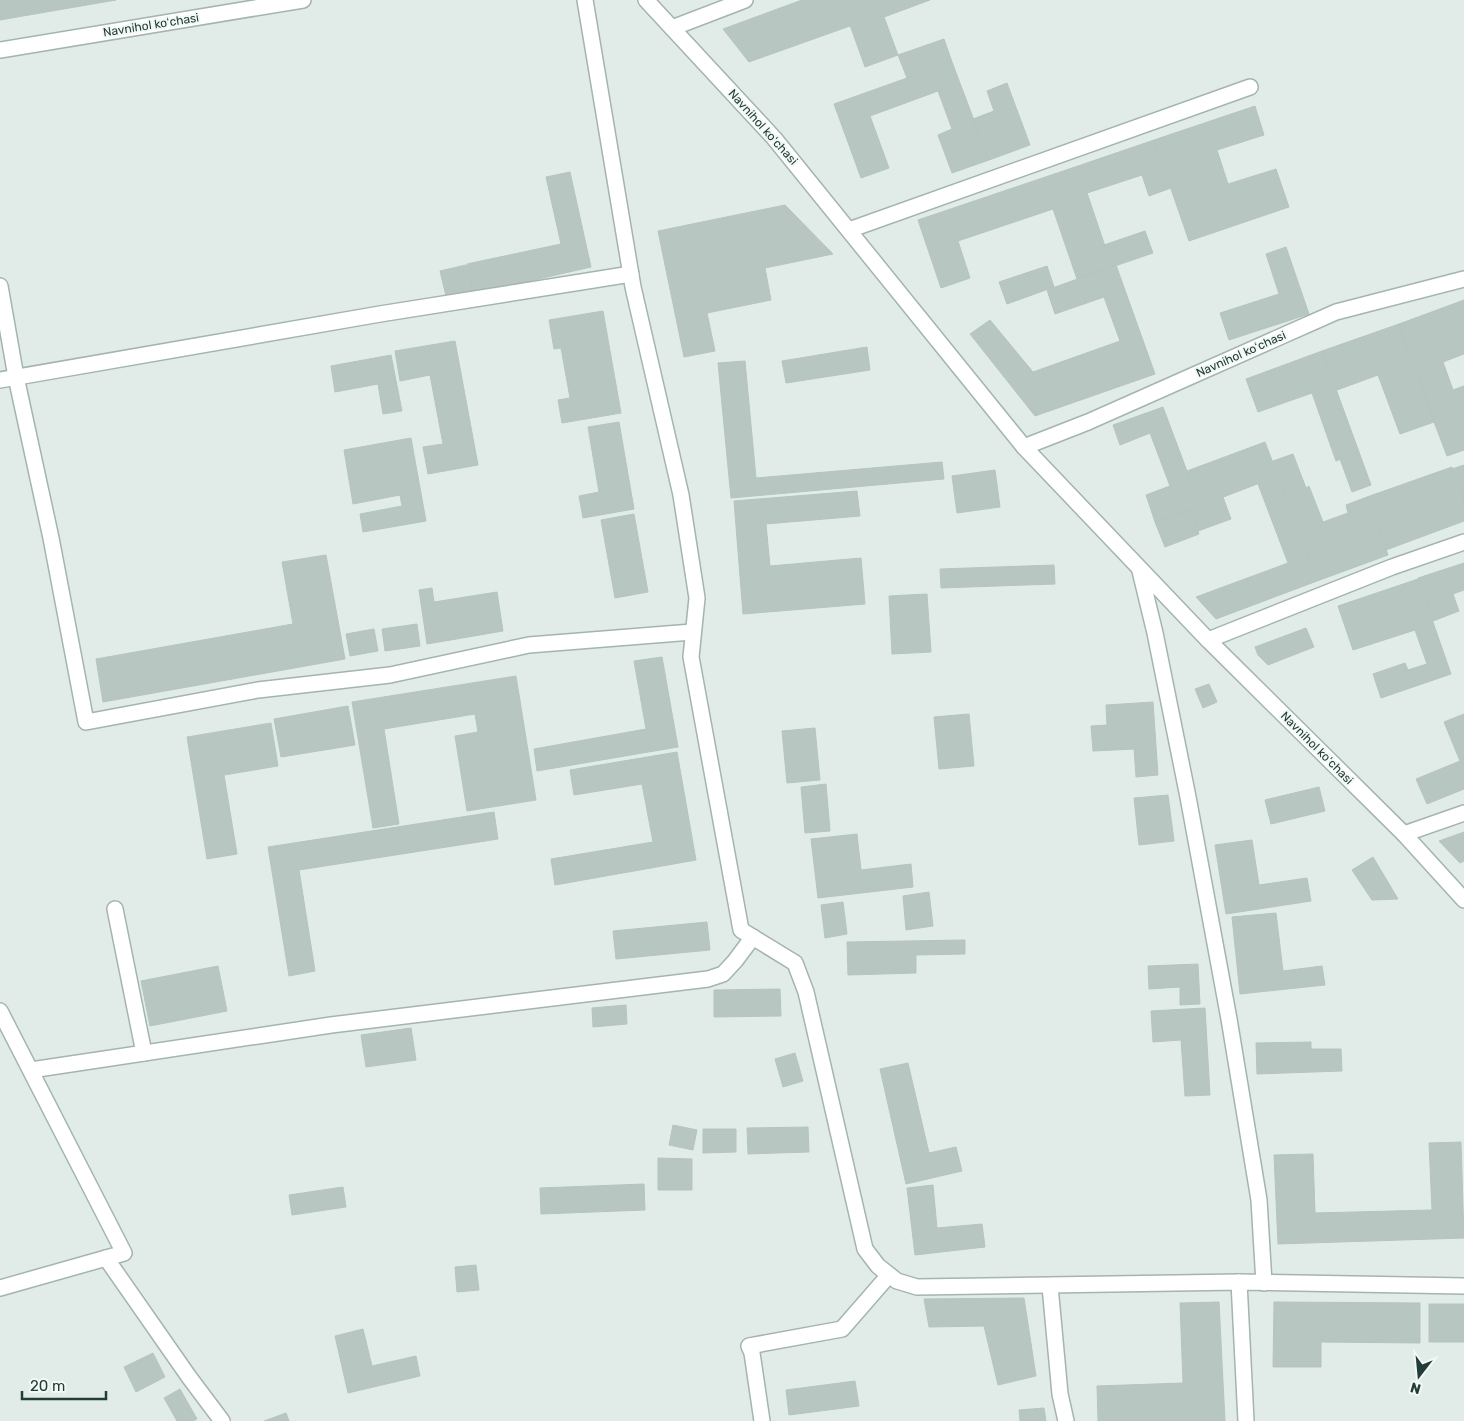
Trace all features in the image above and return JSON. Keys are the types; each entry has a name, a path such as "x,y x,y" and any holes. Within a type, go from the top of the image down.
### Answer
{"street":[{"name":"Navnihol koʻchasi","path":"0,50 303,0"},
{"path":"585,0 631,274 681,495 696,598 691,657 741,930 795,963 806,992 865,1249 878,1266 897,1282 917,1287 1239,1282 1464,1286"},
{"name":"Navnihol koʻchasi","path":"646,0 774,138 1024,447 1208,640 1404,834 1464,900"},
{"path":"672,28 745,0"},
{"path":"849,230 1250,87"},
{"path":"0,380 351,319 631,274"},
{"name":"Navnihol koʻchasi","path":"1024,447 1088,422 1336,312 1464,279"},
{"path":"0,286 16,377 51,538 86,722 258,690 390,675 529,645 692,632"},
{"path":"1208,640 1392,567 1464,542"},
{"path":"1140,569 1184,777 1229,1019 1259,1200 1264,1283"},
{"path":"1404,834 1464,813"},
{"path":"115,910 144,1053"},
{"path":"31,1070 331,1025 562,995 708,979 723,974 753,937"},
{"path":"0,1011 124,1252 0,1288"},
{"path":"106,1258 222,1421"},
{"path":"762,1421 752,1353 749,1346 842,1329 889,1275"},
{"path":"1239,1282 1246,1421"},
{"path":"1050,1286 1060,1394 1066,1421"}],"building":[{"path":"0,0 50,0 52,11 0,20"},
{"path":"50,0 116,0 52,11"},
{"path":"802,0 841,0 850,26 749,62 723,29"},
{"path":"841,0 930,0 884,17 898,55 865,67"},
{"path":"944,39 952,62 907,78 898,55"},
{"path":"952,62 989,160 952,173 938,135 952,129 938,91 870,116 889,168 861,178 834,104"},
{"path":"1007,83 1030,145 989,160 973,119 994,111 987,91"},
{"path":"1255,106 1264,135 1217,150 1228,184 1276,169 1289,207 1189,241 1154,140"},
{"path":"1154,140 1171,188 1149,196 1142,175 1087,193 1078,166"},
{"path":"1078,166 1112,267 1077,279 1053,209 958,241 970,278 941,288 918,220"},
{"path":"570,172 591,267 473,294 467,264 561,244 546,177"},
{"path":"785,205 833,254 765,268 771,300 707,313 715,351 684,357 658,231"},
{"path":"1145,231 1153,253 1112,267 1104,245"},
{"path":"1286,247 1309,314 1229,340 1220,313 1279,294 1266,254"},
{"path":"466,265 473,293 447,300 440,271"},
{"path":"1116,265 1155,374 1035,416 970,334 990,320 1033,372 1120,341 1104,297 1055,314 1047,290"},
{"path":"1047,266 1054,287 1007,304 999,282"},
{"path":"1464,300 1464,354 1443,362 1453,390 1464,386 1464,411 1434,422 1399,324"},
{"path":"603,311 621,413 562,423 558,400 570,398 561,348 554,349 549,320"},
{"path":"1399,324 1434,422 1400,434 1378,375 1337,390 1322,351"},
{"path":"455,341 478,465 428,474 423,447 443,444 430,375 400,381 395,351"},
{"path":"867,347 870,370 786,383 782,361"},
{"path":"1322,351 1359,452 1336,461 1312,393 1258,412 1246,379"},
{"path":"391,355 402,411 383,414 378,384 335,392 331,366"},
{"path":"745,361 756,478 942,462 944,479 731,498 718,363"},
{"path":"1163,407 1200,506 1155,522 1146,495 1170,486 1150,433 1120,445 1113,425"},
{"path":"1464,411 1464,450 1447,456 1434,422"},
{"path":"619,422 634,509 583,518 579,496 599,492 588,427"},
{"path":"411,438 426,521 363,532 360,514 402,506 400,495 353,504 344,450"},
{"path":"1265,442 1278,476 1200,506 1187,471"},
{"path":"1359,452 1371,485 1352,492 1340,459"},
{"path":"1293,454 1306,488 1309,486 1323,522 1348,513 1346,505 1367,497 1388,555 1317,581 1273,461"},
{"path":"1464,465 1464,501 1452,469"},
{"path":"1452,467 1464,501 1464,521 1386,550 1367,497"},
{"path":"995,470 1000,507 957,513 952,476"},
{"path":"1278,476 1317,581 1216,619 1196,597 1288,563 1258,484"},
{"path":"857,491 860,516 766,524 770,566 861,558 865,604 743,614 734,501"},
{"path":"1223,497 1231,519 1198,531 1190,510"},
{"path":"1190,510 1199,534 1165,547 1155,522"},
{"path":"634,514 648,592 615,598 601,520"},
{"path":"326,555 345,659 103,702 96,659 293,624 282,562"},
{"path":"1464,563 1464,590 1453,594 1459,611 1433,621 1418,578"},
{"path":"1054,565 1055,584 941,588 940,569"},
{"path":"1418,579 1451,674 1381,698 1373,674 1405,663 1408,670 1427,664 1415,630 1353,650 1338,606"},
{"path":"432,588 434,602 497,592 503,631 427,644 419,590"},
{"path":"927,594 931,652 892,654 889,596"},
{"path":"417,624 420,646 385,651 382,629"},
{"path":"1306,628 1314,647 1268,665 1258,655 1255,647"},
{"path":"374,629 378,651 350,656 346,634"},
{"path":"662,657 678,747 537,771 534,749 646,729 634,661"},
{"path":"516,676 536,800 467,811 455,736 478,732 475,714 384,729 399,824 373,828 352,702"},
{"path":"1209,684 1217,702 1203,708 1195,689"},
{"path":"1153,702 1158,775 1136,777 1134,749 1093,751 1091,726 1107,725 1106,705"},
{"path":"348,706 355,745 281,757 274,719"},
{"path":"969,714 974,766 939,769 934,717"},
{"path":"1464,714 1464,789 1427,804 1416,779 1460,761 1444,722"},
{"path":"271,723 278,766 224,775 237,854 207,859 187,737"},
{"path":"815,728 820,780 787,783 782,731"},
{"path":"677,752 696,860 555,885 551,859 653,842 642,784 574,795 570,770"},
{"path":"826,784 830,831 805,833 801,787"},
{"path":"1319,787 1325,811 1271,824 1265,800"},
{"path":"1168,795 1174,841 1139,845 1134,798"},
{"path":"494,812 498,839 299,870 315,971 289,976 268,847"},
{"path":"1464,832 1464,861 1460,863 1439,841"},
{"path":"857,834 861,870 911,864 913,887 818,898 811,839"},
{"path":"1252,840 1259,885 1307,878 1311,901 1226,914 1215,845"},
{"path":"1373,857 1398,899 1372,900 1352,870"},
{"path":"929,892 933,926 906,930 903,896"},
{"path":"843,902 847,934 825,938 821,905"},
{"path":"1276,913 1283,971 1322,966 1325,985 1240,994 1232,917"},
{"path":"707,922 710,950 616,959 613,931"},
{"path":"965,940 965,954 916,955 916,973 848,975 847,942"},
{"path":"1198,964 1200,1004 1180,1005 1180,987 1149,989 1148,966"},
{"path":"218,966 227,1011 150,1026 141,981"},
{"path":"780,989 781,1016 714,1017 714,990"},
{"path":"626,1005 627,1024 593,1027 592,1008"},
{"path":"1205,1008 1210,1095 1185,1096 1181,1040 1153,1042 1151,1011"},
{"path":"411,1028 416,1060 366,1067 361,1035"},
{"path":"1311,1042 1311,1049 1341,1049 1342,1071 1257,1074 1256,1043"},
{"path":"795,1053 803,1081 783,1087 775,1059"},
{"path":"908,1063 929,1153 956,1147 962,1171 906,1184 880,1069"},
{"path":"673,1125 697,1130 693,1150 669,1145"},
{"path":"808,1127 809,1152 748,1154 747,1128"},
{"path":"703,1129 736,1129 736,1152 703,1153"},
{"path":"1461,1142 1464,1238 1278,1244 1274,1155 1313,1154 1315,1213 1432,1210 1429,1143"},
{"path":"658,1158 692,1159 692,1190 658,1190"},
{"path":"644,1184 645,1210 541,1214 540,1188"},
{"path":"933,1185 937,1228 982,1224 985,1247 915,1255 907,1188"},
{"path":"343,1187 346,1207 292,1215 289,1195"},
{"path":"476,1265 479,1290 457,1292 455,1267"},
{"path":"1024,1298 1036,1376 998,1385 984,1326 929,1327 924,1299"},
{"path":"1219,1302 1225,1421 1098,1421 1097,1386 1183,1383 1180,1303"},
{"path":"1274,1302 1420,1303 1420,1343 1321,1342 1321,1367 1273,1367"},
{"path":"1429,1304 1464,1304 1464,1342 1429,1342"},
{"path":"363,1329 372,1366 416,1356 420,1376 348,1393 335,1336"},
{"path":"153,1353 165,1377 136,1392 124,1367"},
{"path":"855,1381 859,1406 789,1415 786,1390"},
{"path":"180,1389 197,1419 193,1421 177,1421 164,1398"},
{"path":"1044,1408 1046,1421 1020,1421 1019,1410"},
{"path":"286,1413 289,1421 264,1421"}]}
